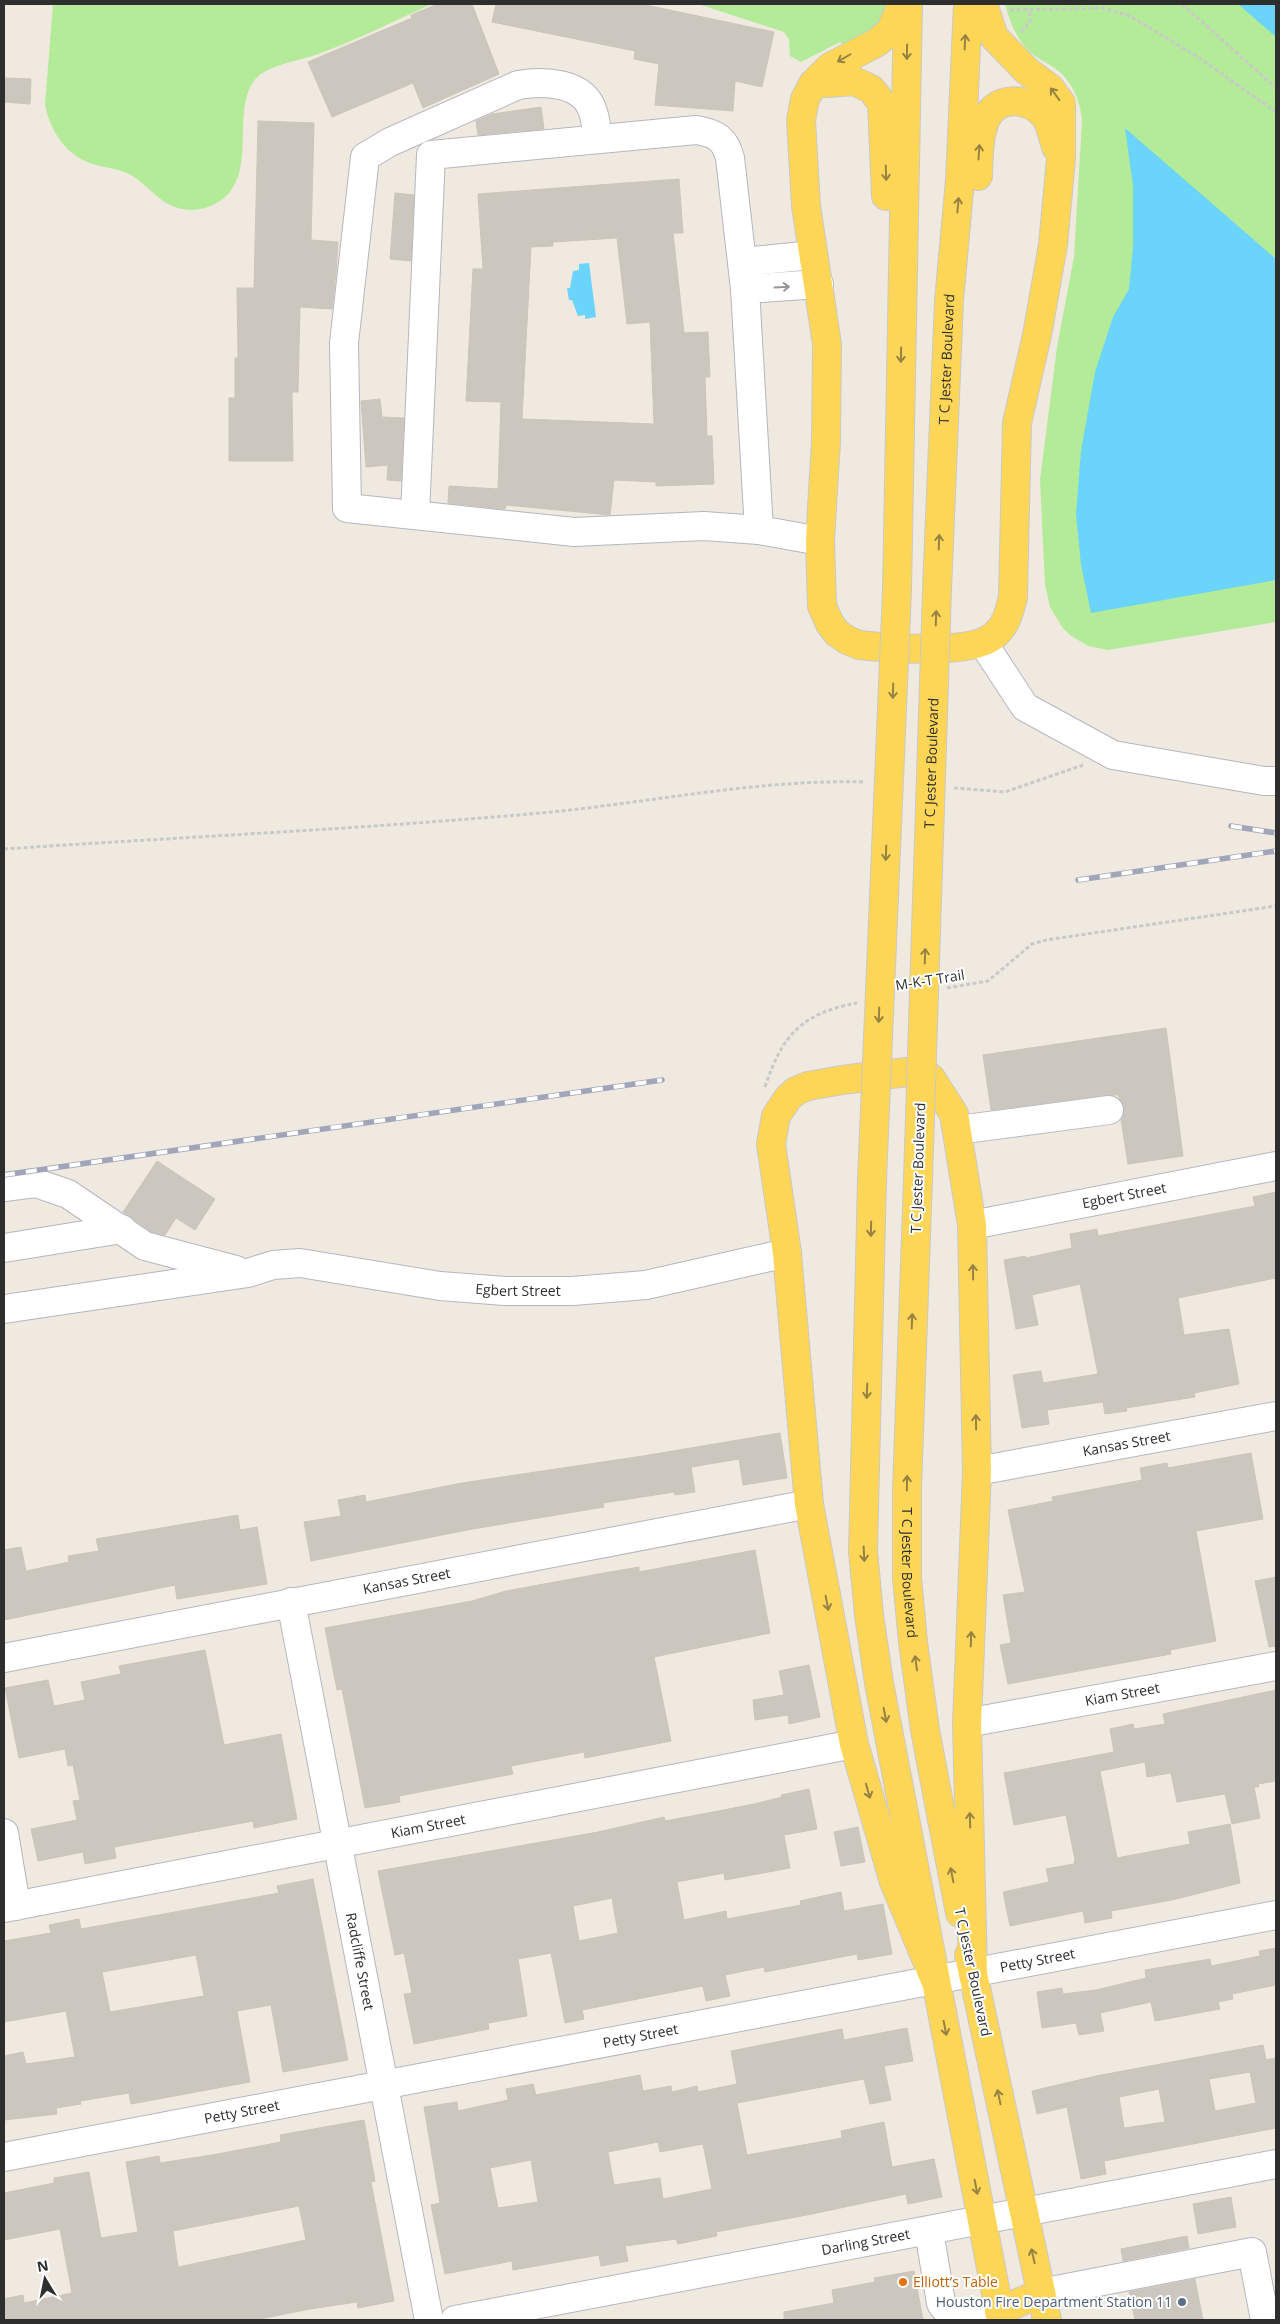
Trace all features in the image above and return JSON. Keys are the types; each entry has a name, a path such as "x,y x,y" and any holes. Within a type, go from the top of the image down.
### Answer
{"main road":[{"path":"902,4 890,32 876,43 830,67 813,84 805,99 802,120 806,206 827,344 826,442 820,540 822,606 830,624 847,640 859,645 874,647 954,648 983,643 992,638 1005,624 1013,597 1017,423 1037,335 1053,245 1060,159 1061,103 1050,88 1027,71 994,37 993,7"},
{"path":"908,4 897,590 872,1180 863,1551 878,1683 1000,2316 1041,2292"},
{"name":"T C Jester Boulevard","path":"968,4 960,180 949,301 937,590 908,1451 908,1578 913,1642 925,1730 952,1878 1047,2320"},
{"path":"813,84 854,81 871,89 882,103 887,208 902,315"},
{"path":"949,301 967,258 975,210 980,141 986,119 991,112 1008,100 1019,101 1036,108 1046,118 1060,159"},
{"path":"936,1980 894,1882 854,1744 808,1504 787,1253 771,1144 776,1116 788,1098 796,1091 808,1086 842,1080 915,1071 931,1078 950,1104 958,1130 972,1225 977,1471 967,1723 973,1973"}],"street":[{"path":"598,139 593,110 586,99 574,90 547,82 518,85 390,142 365,157 344,343 347,508 574,532 704,526 759,530 820,540"},
{"path":"416,515 431,155 417,130"},
{"path":"431,155 696,130 710,132 719,137 726,145 730,158 745,289 759,530"},
{"path":"742,262 813,255"},
{"path":"745,289 819,284"},
{"path":"983,643 1025,707 1114,754 1264,781 1276,781"},
{"path":"958,1130 1109,1110"},
{"name":"Egbert Street","path":"972,1225 1276,1166"},
{"path":"4,1187 36,1183 68,1194 145,1246 248,1274"},
{"path":"4,1248 122,1229"},
{"name":"Egbert Street","path":"4,1309 248,1274 273,1266 300,1264 440,1286 505,1291 573,1291 646,1285 787,1253"},
{"name":"Kansas Street","path":"977,1471 1276,1416"},
{"name":"Kansas Street","path":"4,1658 808,1504"},
{"name":"Radcliffe Street","path":"291,1602 429,2320"},
{"name":"Kiam Street","path":"967,1723 1276,1666"},
{"name":"Kiam Street","path":"10,1907 854,1744"},
{"path":"4,1833 10,1907"},
{"name":"Petty Street","path":"4,2158 1276,1915"},
{"name":"Darling Street","path":"455,2320 1024,2214 1276,2164"},
{"path":"929,2231 941,2302 946,2311 958,2316 1000,2316"},
{"path":"1041,2292 1252,2252 1265,2320"}],"path":[{"path":"1182,4 1276,88"},
{"path":"993,7 1030,9 1103,8 1130,16 1198,57 1276,112"},
{"path":"1017,36 1030,22 1030,9"},
{"path":"948,788 1005,792 1114,754"},
{"path":"4,849 382,826 561,811 754,787 872,782"},
{"name":"M-K-T Trail","path":"942,989 988,981 1032,944 1046,940 1276,906"},
{"path":"763,1094 778,1053 798,1028 821,1012 864,1002"}],"green space":[{"path":"53,4 432,4 347,43 274,67 261,74 252,84 246,97 241,161 238,176 232,189 226,196 211,206 185,210 168,204 129,174 96,165 77,156 69,150 56,134 45,105"},
{"path":"698,4 890,4 882,19 866,33 844,45 840,42 801,62 790,56 789,39 784,32"},
{"path":"1005,4 1276,4 1276,622 1108,650 1088,646 1070,635 1062,627 1050,607 1045,585 1040,480 1057,347 1074,257 1082,120 1077,98 1071,85 1056,69 1036,57 1025,47 1014,30"}],"water":[{"path":"1238,4 1276,4 1276,37"},
{"path":"1125,128 1276,259 1276,580 1091,613 1081,565 1076,514 1081,451 1095,372 1113,317 1129,289 1133,246 1133,186"},
{"path":"589,263 596,317 585,319 585,315 578,316 572,300 569,300 567,288 570,288 573,271 579,270 579,264"}],"building":[{"path":"438,4 472,4 499,74 423,108 413,83 332,117 308,62 412,18 411,15"},
{"path":"496,4 641,4 774,32 762,87 735,81 733,111 655,105 659,64 634,59 635,51 492,22"},
{"path":"4,78 31,79 30,104 4,102"},
{"path":"541,107 544,129 478,135 476,121 492,114"},
{"path":"258,121 314,123 311,240 338,242 332,309 300,307 298,392 292,392 293,461 229,461 229,398 235,398 235,358 238,358 237,288 254,288"},
{"path":"679,179 683,233 673,233 684,333 708,332 710,377 705,377 707,436 712,436 714,484 656,486 656,482 614,480 610,515 506,505 505,509 448,503 449,486 498,489 501,402 466,401 473,269 483,269 478,194","holes":["617,238 627,324 650,322 654,424 522,419 531,247 553,246 553,242"]},
{"path":"395,193 414,195 411,261 390,259"},
{"path":"380,399 382,417 404,418 401,481 387,480 388,465 366,467 361,401"},
{"path":"1166,1028 1183,1156 1128,1164 1121,1119 1124,1107 1118,1095 991,1110 983,1055"},
{"path":"157,1161 215,1199 195,1230 176,1218 165,1235 152,1232 123,1212"},
{"path":"1276,1192 1276,1278 1178,1298 1184,1335 1229,1329 1239,1384 1194,1393 1195,1397 1126,1408 1127,1411 1105,1414 1103,1402 1047,1410 1049,1424 1022,1428 1013,1375 1041,1371 1043,1383 1098,1374 1080,1284 1032,1295 1038,1325 1016,1329 1004,1260 1025,1256 1026,1258 1072,1248 1070,1234 1097,1229 1098,1236 1255,1206 1253,1197"},
{"path":"780,1433 787,1478 743,1485 739,1459 691,1467 695,1492 675,1495 674,1492 603,1503 604,1507 467,1530 311,1561 304,1522 341,1516 338,1500 365,1495 366,1502 462,1483"},
{"path":"1251,1453 1263,1519 1196,1531 1216,1641 1170,1650 1171,1654 1008,1684 1000,1645 1011,1643 1003,1595 1025,1592 1008,1510 1053,1501 1052,1497 1142,1480 1140,1468 1167,1463 1168,1468"},
{"path":"238,1515 240,1530 257,1527 267,1584 177,1599 175,1585 4,1620 4,1550 21,1547 26,1571 69,1562 68,1556 99,1551 96,1539"},
{"path":"755,1550 770,1633 654,1657 671,1741 585,1758 584,1752 511,1766 513,1774 399,1796 400,1802 365,1808 342,1689 337,1690 325,1628 472,1601 506,1591 593,1575 639,1567 639,1572"},
{"path":"1276,1577 1276,1646 1269,1647 1255,1581"},
{"path":"205,1650 224,1745 281,1734 297,1819 254,1828 253,1821 114,1847 116,1858 85,1864 83,1852 38,1861 31,1829 77,1820 73,1801 80,1800 73,1765 68,1766 65,1749 19,1758 5,1688 48,1680 54,1706 85,1700 81,1682 121,1674 119,1666"},
{"path":"809,1665 820,1717 789,1724 788,1715 755,1720 753,1700 784,1695 779,1671"},
{"path":"1276,1690 1276,1781 1258,1784 1259,1787 1254,1787 1260,1818 1232,1824 1225,1794 1177,1802 1171,1773 1147,1777 1145,1762 1100,1771 1117,1858 1190,1844 1188,1832 1230,1824 1240,1883 1172,1900 1111,1911 1112,1918 1085,1923 1083,1911 1010,1926 1003,1892 1049,1882 1046,1869 1074,1864 1075,1860 1066,1815 1014,1825 1004,1773 1114,1752 1110,1729 1133,1724 1134,1729 1165,1724 1163,1714"},
{"path":"809,1789 817,1829 784,1835 790,1868 725,1880 724,1873 677,1882 684,1920 726,1911 727,1919 801,1905 800,1901 841,1892 844,1911 883,1904 892,1954 858,1960 857,1954 765,1972 764,1967 725,1975 730,1996 706,2001 703,1986 582,2010 584,2019 565,2023 551,1953 518,1959 527,2016 488,2023 489,2029 414,2044 404,1994 412,1993 404,1953 395,1955 378,1871 598,1832 664,1817 665,1821 708,1813 754,1804 782,1797 781,1795","holes":["612,1898 618,1933 579,1941 573,1906"]},
{"path":"858,1827 865,1862 841,1866 834,1832"},
{"path":"313,1879 348,2060 283,2072 271,2005 237,2011 250,2082 131,2104 129,2093 80,2101 81,2104 56,2108 57,2114 4,2120 4,2056 23,2052 26,2064 75,2057 66,2011 4,2022 4,1941 51,1933 49,1925 79,1919 81,1929 279,1893 277,1886","holes":["196,1955 204,1996 110,2012 102,1972"]},
{"path":"1276,1948 1276,1985 1232,1994 1233,1999 1218,2002 1220,2009 1155,2021 1151,2002 1100,2013 1104,2031 1079,2035 1076,2023 1042,2028 1037,1992 1062,1988 1063,1994 1096,1990 1146,1978 1145,1970 1210,1959 1211,1966 1260,1956 1259,1951"},
{"path":"907,2028 913,2061 884,2066 891,2100 870,2104 864,2079 737,2103 747,2155 842,2138 841,2131 884,2122 892,2167 934,2159 942,2197 908,2204 906,2194 716,2232 717,2236 678,2244 676,2239 625,2246 628,2261 601,2266 599,2255 513,2270 512,2261 445,2274 431,2205 440,2203 424,2107 457,2102 458,2111 508,2100 506,2089 533,2084 536,2095 640,2075 643,2091 671,2086 672,2092 697,2086 698,2092 737,2084 731,2051 842,2029 844,2040","holes":["658,2142 660,2152 703,2144 712,2189 663,2199 660,2178 614,2185 608,2152","531,2160 538,2202 498,2208 490,2168"]},
{"path":"1263,2045 1266,2060 1276,2058 1276,2128 1104,2161 1106,2174 1081,2179 1067,2107 1037,2114 1032,2091 1096,2076","holes":["1250,2072 1256,2103 1215,2111 1209,2079","1159,2089 1165,2122 1124,2128 1119,2097"]},
{"path":"364,2120 375,2181 371,2182 394,2301 358,2308 357,2302 255,2320 4,2320 4,2299 23,2295 24,2303 72,2293 60,2229 4,2240 4,2193 54,2183 54,2178 89,2172 101,2238 138,2232 126,2162 159,2156 160,2163 212,2155 281,2142 280,2135","holes":["299,2206 306,2240 178,2267 173,2231"]},
{"path":"1231,2197 1236,2227 1198,2234 1193,2204"},
{"path":"1187,2236 1189,2248 1123,2261 1121,2249"},
{"path":"914,2271 923,2320 784,2320 784,2312 834,2303 832,2290 875,2282 874,2278"},
{"path":"1195,2279 1203,2320 1135,2320 1129,2292"}],"railway":[{"path":"1231,826 1276,833"},
{"path":"1078,880 1276,851"},
{"path":"4,1175 662,1080"}],"place":[{"name":"Elliott’s Table","path":"903,2282"},
{"name":"Houston Fire Department Station 11","path":"1182,2302"}]}
